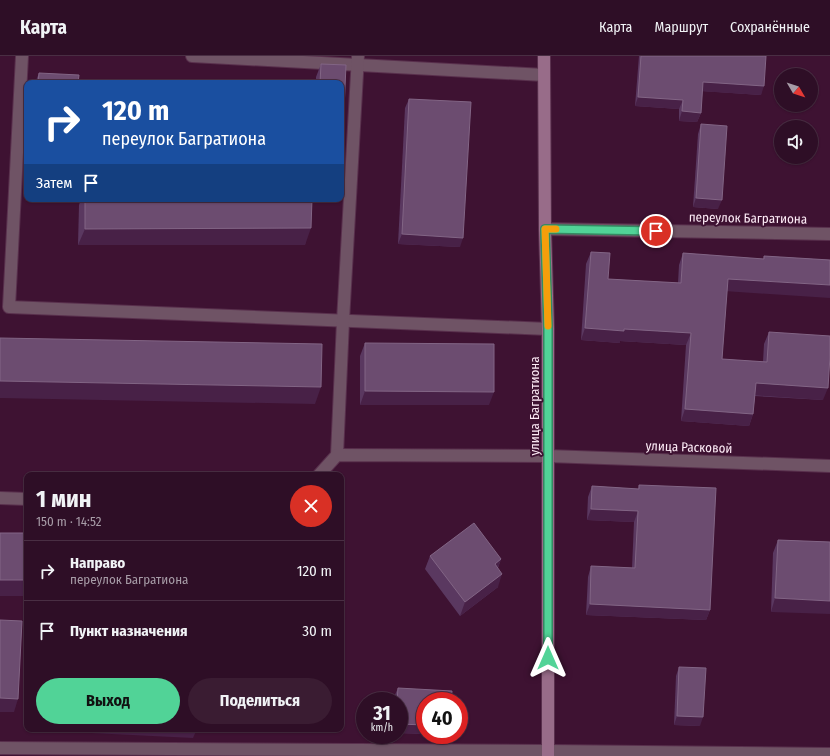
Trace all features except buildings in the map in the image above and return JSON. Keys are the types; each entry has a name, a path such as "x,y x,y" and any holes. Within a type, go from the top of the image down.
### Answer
{"street":[{"path":"22,56 9,307 548,329"},
{"path":"192,56 357,60 544,75"},
{"name":"улица Багратиона","path":"544,56 545,229 548,329 548,753"},
{"path":"322,472 337,455 357,60"},
{"name":"переулок Багратиона","path":"545,229 830,234"},
{"name":"улица Расковой","path":"337,455 548,456 830,466"},
{"path":"0,498 24,499"},
{"path":"0,748 830,754"}],"slow traffic":[{"path":"548,326 545,229 556,229"}],"route":[{"path":"548,658 548,329 545,229 656,231"}]}
